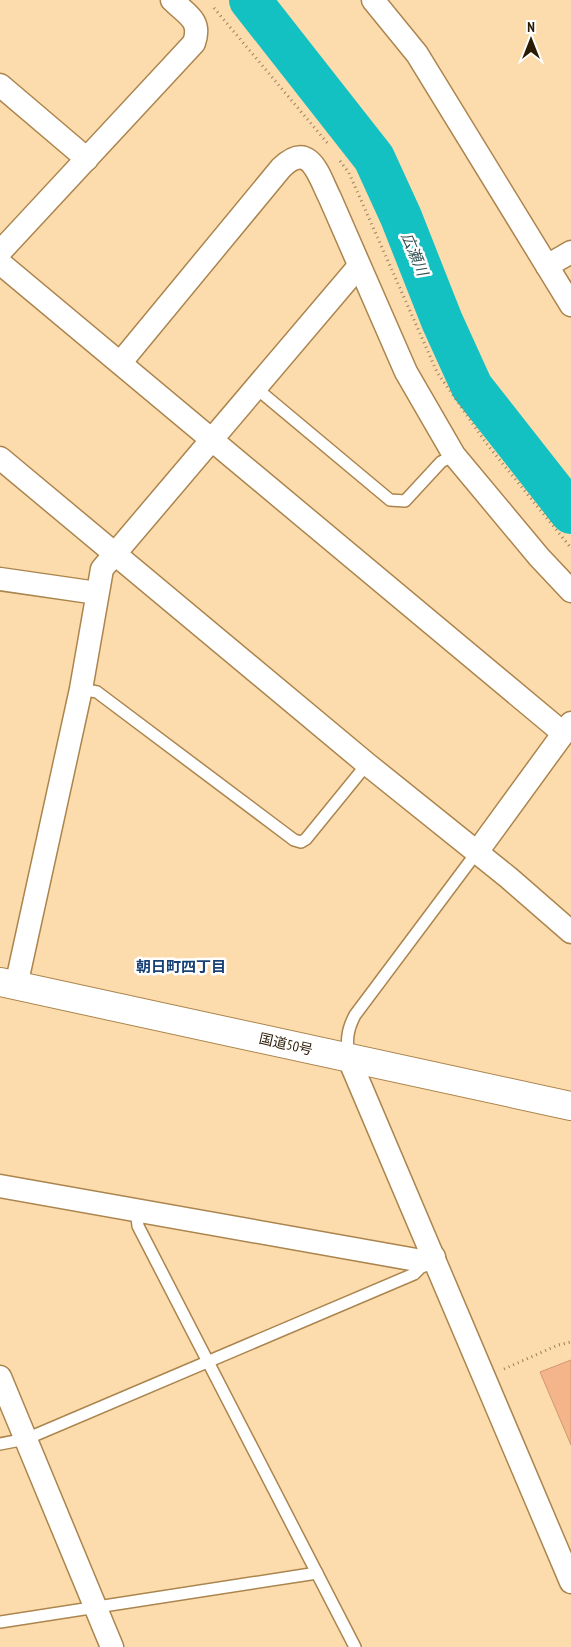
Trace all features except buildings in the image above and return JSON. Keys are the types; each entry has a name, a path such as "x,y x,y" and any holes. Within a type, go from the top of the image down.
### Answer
{"highway":[{"name":"国道50号","path":"8,984 571,1106"}],"street":[{"path":"0,252 194,43 198,32 196,23 172,0"},
{"path":"373,0 417,54 571,305"},
{"path":"0,85 87,159"},
{"path":"121,362 275,176 295,157 301,156 309,160 316,170 360,266 406,372 454,455 538,557 571,591"},
{"path":"547,266 571,252"},
{"path":"0,263 121,362 211,441 567,728 477,852"},
{"path":"8,984 81,689 102,569 360,266"},
{"path":"0,458 367,764 477,852 571,932"},
{"path":"0,579 97,593"},
{"path":"349,1058 428,1259 484,1378 571,1582"},
{"path":"0,1186 428,1259"},
{"path":"0,1377 112,1647"}],"lane":[{"path":"256,388 390,500 405,501 441,462 454,455"},
{"path":"81,689 97,692 294,840 301,842 306,839 367,764"},
{"path":"349,1058 346,1042 348,1028 355,1015 477,852"},
{"path":"136,1209 138,1226 355,1647"},
{"path":"0,1444 26,1440 414,1274 428,1259"},
{"path":"0,1622 317,1573"}],"path":[{"path":"208,0 331,148"},
{"path":"337,156 349,173 437,372 486,444 571,548"},
{"path":"484,1378 558,1345 571,1342"}],"waterway":[{"name":"広瀬川","path":"250,0 374,158 401,217 442,321 472,387 571,513"}],"district":[{"name":"朝日町四丁目","path":"181,966"}]}
